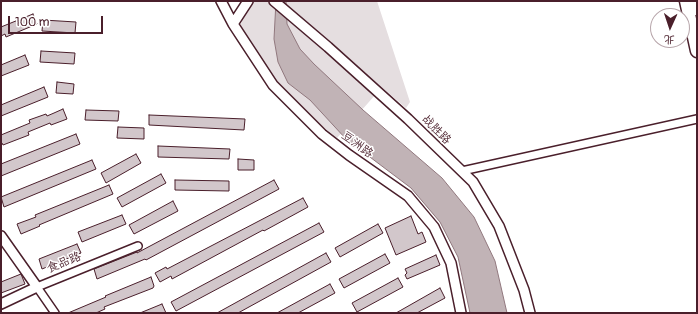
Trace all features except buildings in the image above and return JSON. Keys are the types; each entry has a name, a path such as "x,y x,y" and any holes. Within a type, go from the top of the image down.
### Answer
{"main road":[{"path":"686,1 697,51"},
{"path":"695,1 697,9"}],"street":[{"name":"豆洲路","path":"221,1 233,24 273,85 322,134 349,155 408,196 434,227 451,263 461,313"},
{"path":"233,24 248,1"},
{"name":"战胜路","path":"274,1 408,119 473,182 499,226 524,290 530,313"},
{"path":"462,172 697,119"},
{"path":"1,236 55,313"},
{"name":"食品路","path":"1,304 37,287 138,246"}],"shaded area":[{"path":"253,1 268,1 376,94 337,138 311,117 288,95 270,73 240,28 243,17"},
{"path":"276,1 286,1 287,24 300,49 363,110 442,178 474,217 495,261 507,313 470,313 458,257 440,222 411,188 346,139 310,100 288,83 278,62 274,39"},
{"path":"281,1 377,1 410,102 406,108"}]}
